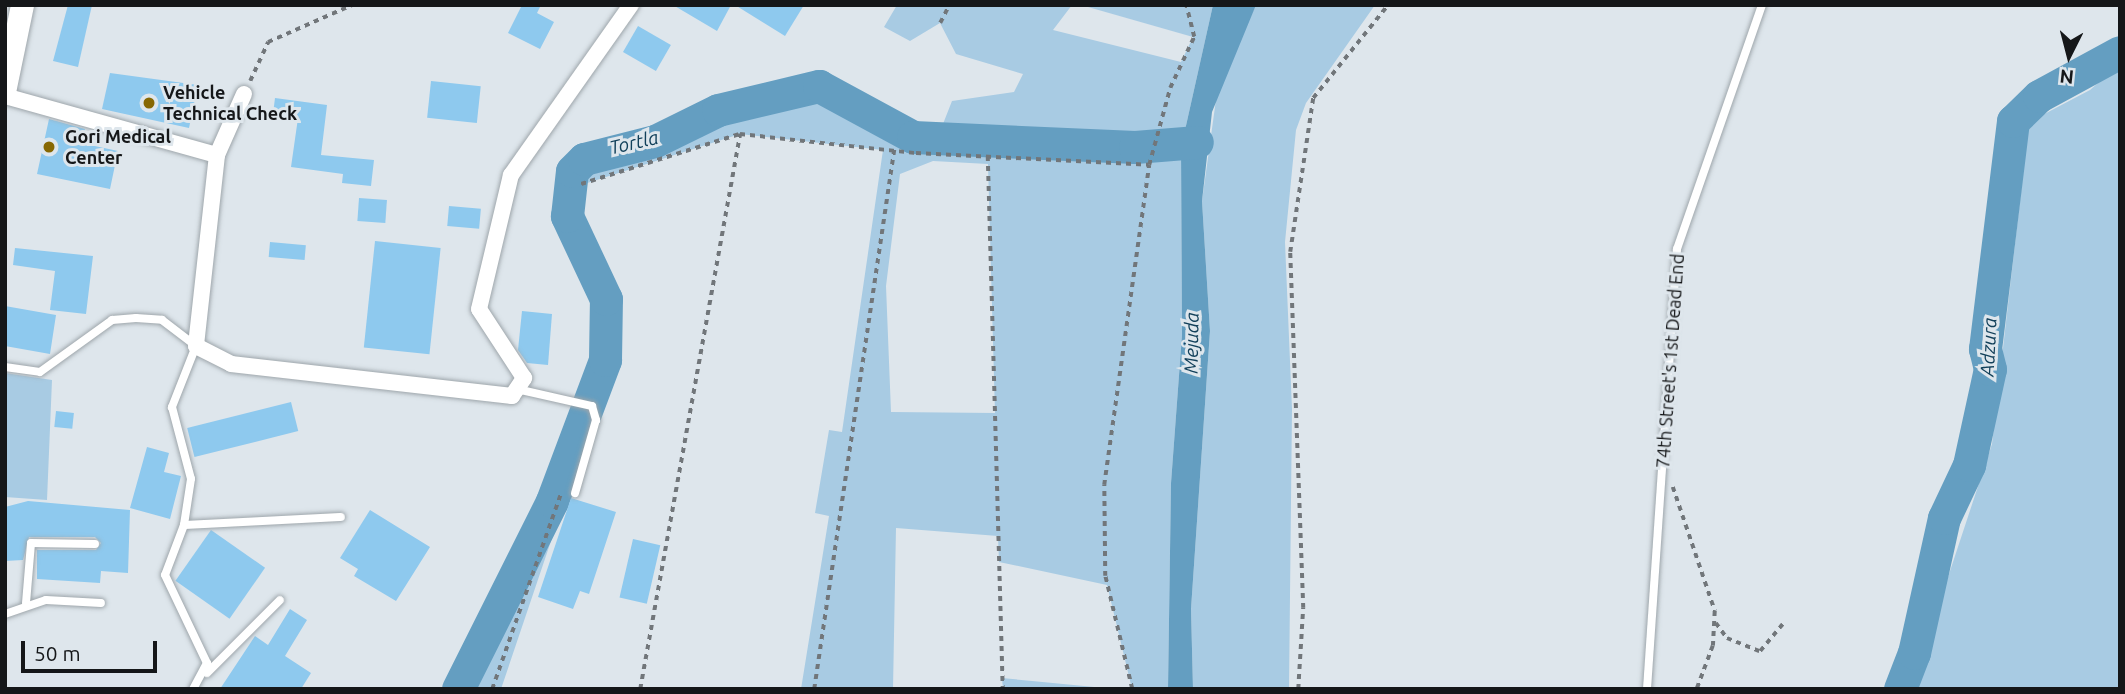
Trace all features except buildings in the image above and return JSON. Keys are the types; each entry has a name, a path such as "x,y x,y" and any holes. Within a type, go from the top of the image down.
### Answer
{"main road":[{"path":"5,87 22,5"}],"street":[{"path":"244,94 217,155 196,345 231,364 387,377 478,394 512,396 522,384 479,309 511,175 631,5"},
{"path":"5,96 217,155"}],"lane":[{"name":"74th Street's 1st Dead End","path":"1647,689 1676,249 1762,5"},
{"path":"5,367 40,372 112,320 136,317 162,320 196,345 172,407 191,479 184,525 165,575 207,673"},
{"path":"522,384 592,406 596,420 575,493"},
{"path":"184,525 341,517"},
{"path":"26,603 31,543 95,544"},
{"path":"193,689 280,600"},
{"path":"5,614 26,603 101,603"}],"path":[{"path":"244,94 268,42 352,5"},
{"path":"940,23 949,5"},
{"path":"1132,689 1105,576 1102,524 1149,165 1156,137 1194,37 1186,5"},
{"path":"1298,689 1303,608 1290,252 1313,98 1388,5"},
{"path":"581,184 740,134 894,150 1149,165"},
{"path":"640,689 740,134"},
{"path":"814,689 894,150"},
{"path":"988,156 1003,689"},
{"path":"1663,470 1702,559 1714,622 1697,689"},
{"path":"492,689 565,483"},
{"path":"1714,622 1727,638 1760,651 1783,624"}],"shaded area":[{"path":"897,5 1072,5 1053,30 1181,62 1193,37 1081,5 1213,5 1181,148 1182,335 1171,483 1168,689 1132,689 1107,585 999,562 998,536 896,528 893,689 801,689 829,516 815,513 829,430 842,432 883,150 740,134 581,185 578,212 617,306 621,334 501,689 458,689 552,501 605,360 606,299 567,216 572,171 601,151 655,141 699,117 797,87 819,86 921,130 941,129 952,101 1014,92 1023,74 956,54 940,23 910,41 884,27","holes":["933,161 988,164 995,413 891,412 886,286 900,174"]},
{"path":"1256,5 1375,5 1306,103 1296,130 1285,242 1292,409 1289,689 1193,689 1191,609 1210,331 1202,201 1218,85"},
{"path":"2120,64 2120,689 1911,689 1992,444 2029,122 2090,90"},
{"path":"5,373 52,380 47,500 5,497"},
{"path":"1002,678 1032,681 1115,689 1003,689"}],"water":[{"name":"Mejuda","path":"1213,5 1256,5 1212,112 1202,201 1210,331 1191,609 1193,689 1168,689 1171,483 1182,335 1181,148"}],"waterway":[{"name":"Adzura","path":"1900,689 1914,653 1944,518 1969,465 1990,369 1985,349 2013,121 2039,96 2120,52"},
{"name":"Tortla","path":"458,689 552,501 605,360 606,299 567,216 572,171 584,159 655,141 718,110 819,86 913,137 1135,147 1197,142"}],"place":[{"name":"Vehicle Technical Check","path":"149,103"},
{"name":"Gori Medical Center","path":"49,147"}]}
